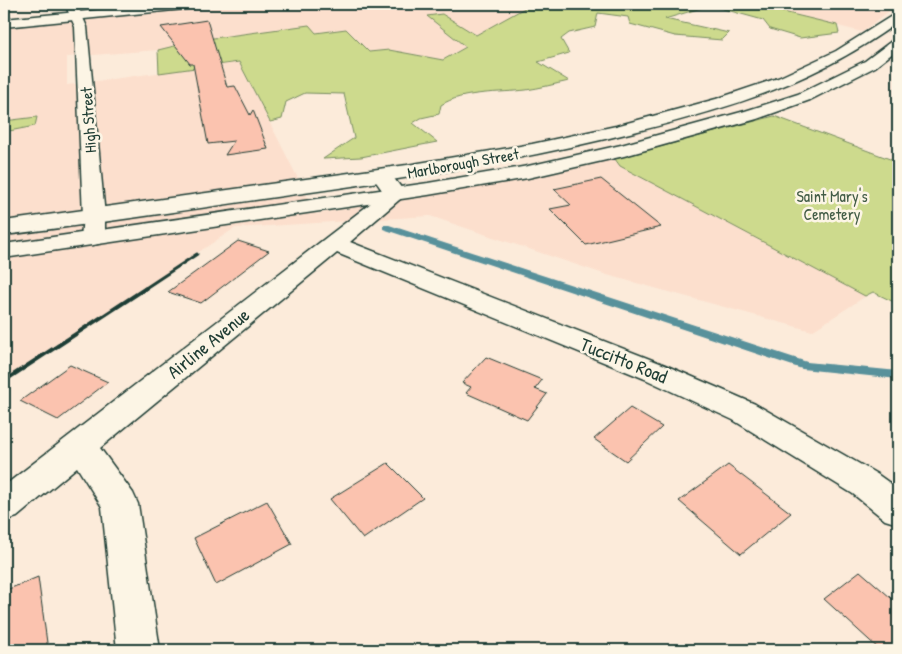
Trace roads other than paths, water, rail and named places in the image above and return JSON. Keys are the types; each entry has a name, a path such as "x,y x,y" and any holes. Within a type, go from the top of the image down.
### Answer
{"main road":[{"path":"4,23 73,10 194,4"},
{"name":"High Street","path":"73,10 81,27 94,216 93,238"},
{"name":"Marlborough Street","path":"4,251 93,238 389,185 591,138 738,98 818,68 861,43 898,16"},
{"name":"Marlborough Street","path":"4,228 94,216 528,172 624,150 751,115 804,97 870,64 898,43"},
{"name":"Airline Avenue","path":"4,506 333,243 389,185"},
{"name":"Tuccitto Road","path":"333,243 655,372 744,412 865,484 898,508"},
{"path":"80,445 120,504 138,650"}],"waterway":[{"path":"386,227 806,366 898,375"}],"railway":[{"path":"144,289 197,254"},
{"path":"4,381 146,288"}],"park label":[{"name":"Saint Mary's Cemetery","path":"832,205"}]}
